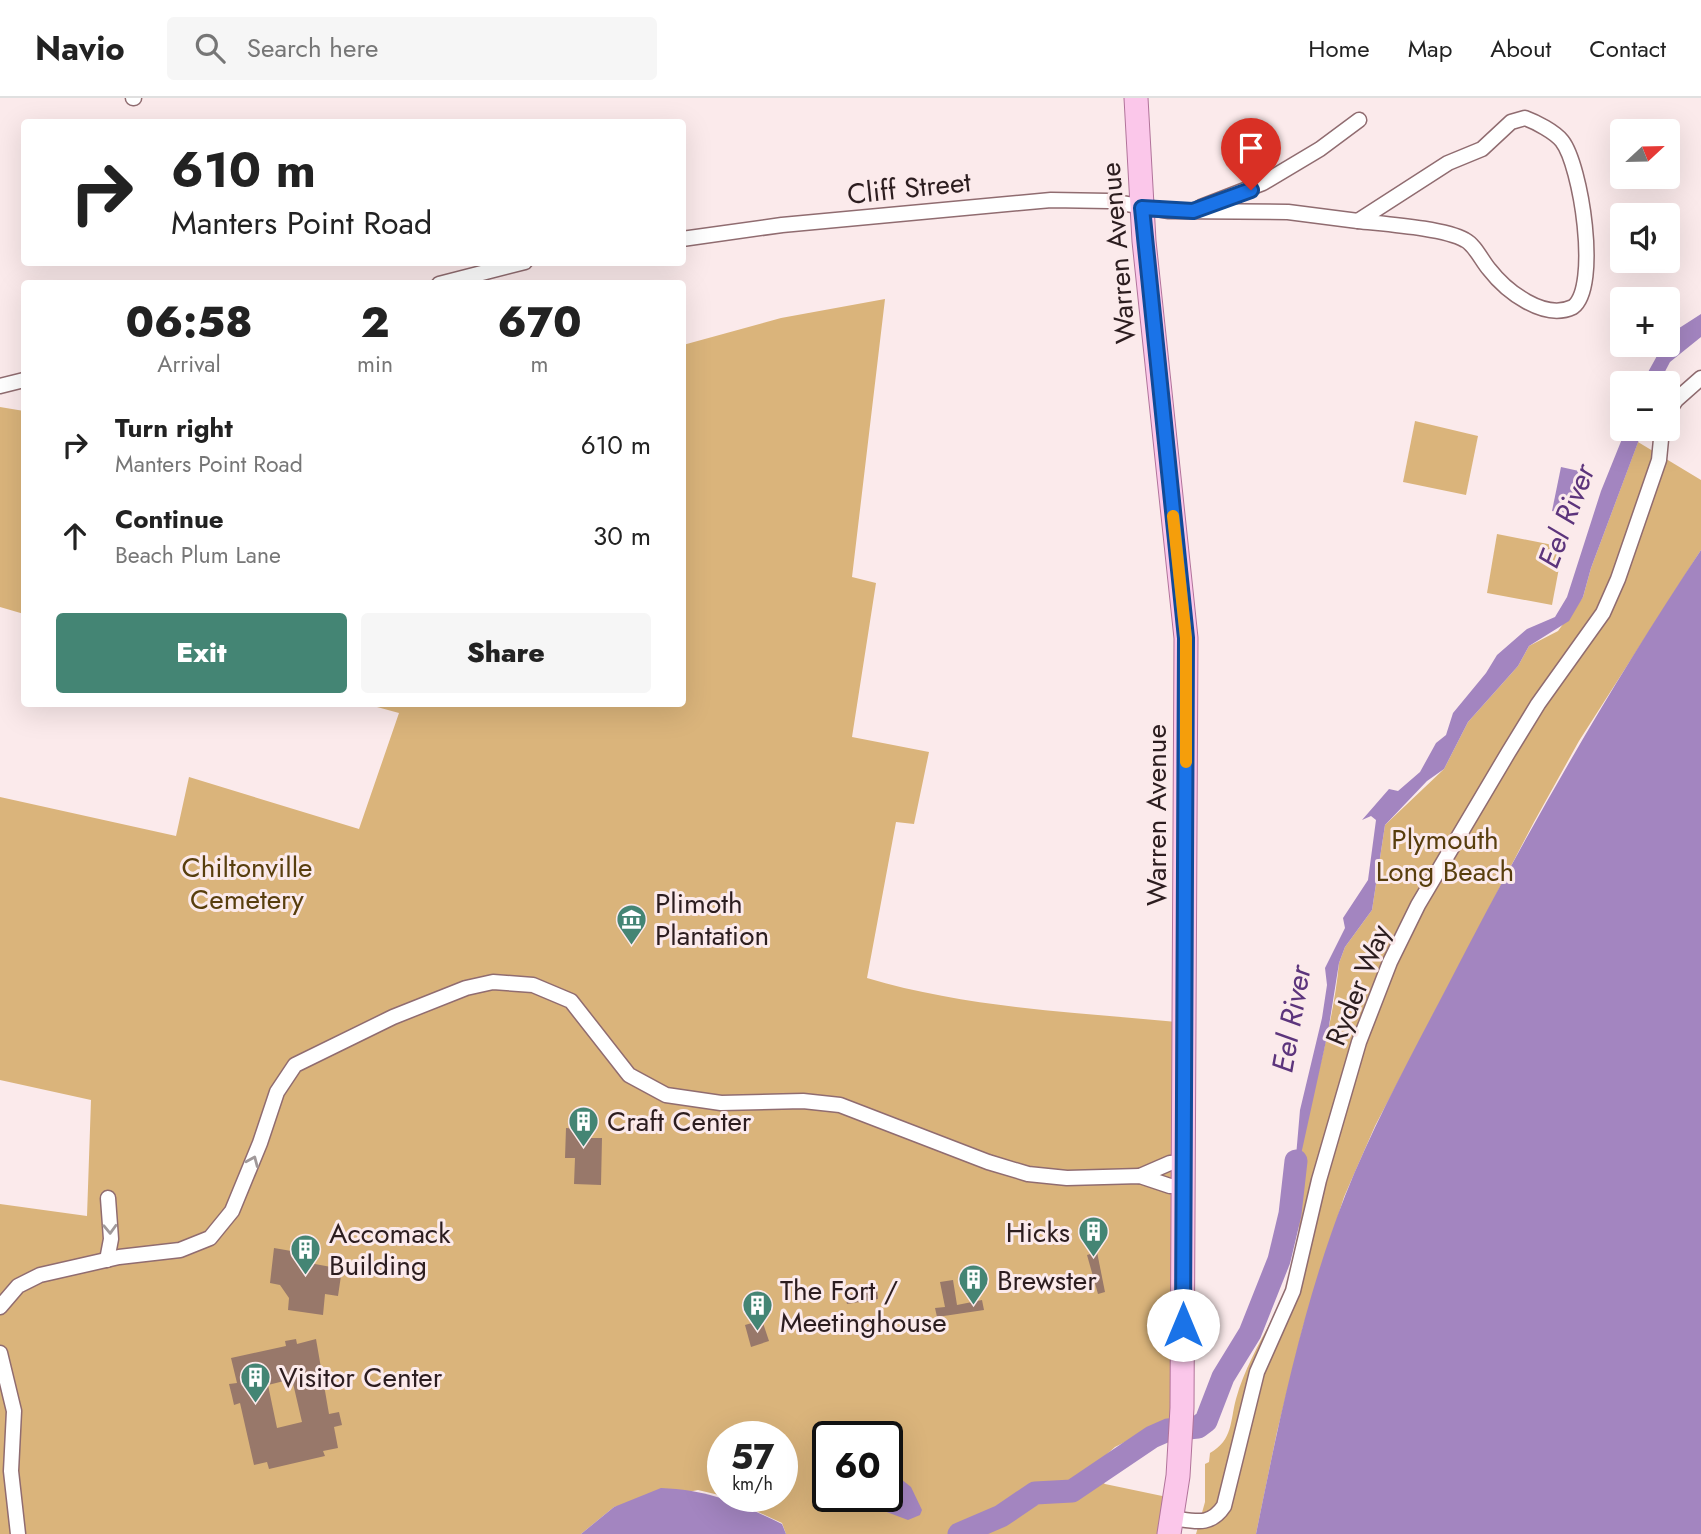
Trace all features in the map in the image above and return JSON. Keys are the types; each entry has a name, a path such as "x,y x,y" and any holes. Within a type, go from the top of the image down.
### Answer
{"main road":[{"name":"Warren Avenue","path":"1136,98 1142,208 1186,638 1182,1408 1181,1444 1170,1526"}],"street":[{"name":"Cliff Street","path":"686,238 782,225 1020,201 1109,201 1142,208 1288,212 1415,229 1466,240 1497,279 1540,307 1567,309 1578,303 1584,292 1587,247 1573,164 1557,136 1525,118 1511,122 1482,149 1448,163 1358,221"},
{"path":"1193,211 1263,183 1320,149 1359,120"},
{"path":"455,280 509,266"},
{"path":"1680,396 1701,378"},
{"path":"0,386 21,381"},
{"name":"Ryder Way","path":"1170,1526 1204,1523 1216,1517 1224,1506 1257,1372 1293,1291 1319,1180 1355,1054 1390,962 1418,905 1508,753 1538,704 1603,613 1618,579 1659,460 1661,441"},
{"path":"0,1307 13,1290 30,1279 107,1260 199,1245 215,1235 232,1211 263,1135 276,1092 288,1073 304,1059 351,1037 466,988 493,982 533,985 571,1001 629,1075 666,1095 721,1103 803,1101 840,1105 988,1162 1028,1174 1068,1178 1140,1176 1170,1186 1185,1186"},
{"path":"1140,1176 1170,1163 1185,1162"},
{"path":"107,1260 111,1238 108,1198"},
{"path":"0,1353 14,1411 6,1441 18,1534"}],"green space":[{"name":"Plimoth Plantation","path":"885,299 852,577 876,583 852,737 929,752 914,824 896,822 867,978 982,1002 1177,1022 1173,1418 1115,1447 1088,1471 1105,1484 1167,1497 1160,1534 786,1534 782,1523 758,1512 798,1512 798,1421 707,1421 707,1492 698,1490 614,1507 581,1534 0,1534 0,1204 87,1216 91,1100 0,1080 0,797 176,836 189,777 359,829 399,713 377,707 686,707 686,344 781,318"},
{"path":"0,407 21,410 21,613 0,607"},
{"path":"1415,421 1478,436 1466,495 1403,482"},
{"name":"Plymouth Long Beach","path":"1638,442 1701,480 1701,550 1579,741 1375,1126 1344,1197 1303,1327 1277,1432 1256,1534 1196,1534 1205,1502 1205,1464 1209,1462 1210,1453 1227,1436 1242,1382 1294,1268 1298,1241 1300,1157 1332,1012 1339,963 1345,947 1372,910 1385,825 1444,769 1468,722 1518,666 1529,646 1558,631 1583,597 1591,568"},
{"path":"1497,534 1563,547 1552,605 1487,593"}],"shaded area":[{"path":"1701,314 1701,337 1680,354 1680,328"},
{"path":"1656,357 1676,357 1665,371 1649,371"},
{"path":"1621,441 1639,441 1591,568 1583,597 1569,621 1529,646 1518,666 1468,722 1444,769 1427,781 1385,825 1372,910 1345,947 1339,963 1328,1032 1293,1191 1300,1110 1322,1018 1327,985 1325,968 1345,928 1343,918 1368,880 1376,820 1371,816 1362,820 1389,789 1398,791 1420,772 1436,743 1446,735 1453,713 1486,673 1497,655 1527,629 1555,617 1567,597 1601,491"},
{"path":"1561,467 1579,471 1570,515 1552,511"},
{"path":"1701,550 1701,1534 1256,1534 1304,1320 1330,1237 1368,1142 1537,818 1633,656"},
{"path":"903,1481 911,1487 922,1510 920,1515 908,1520 887,1512 903,1512"},
{"path":"661,1488 678,1489 707,1495 707,1512 755,1512 782,1524 786,1534 581,1534 614,1507"}],"building":[{"name":"Craft Center","path":"566,1128 581,1129 581,1138 602,1138 601,1185 574,1184 575,1158 565,1158"},
{"name":"Accomack Building","path":"274,1248 297,1252 304,1262 342,1269 338,1296 325,1294 323,1315 288,1310 289,1298 280,1285 270,1283"},
{"path":"1097,1252 1105,1292 1098,1294 1087,1255"},
{"path":"953,1280 957,1305 982,1300 984,1310 937,1317 935,1308 945,1307 940,1282"},
{"path":"877,1289 878,1299 847,1304 845,1295"},
{"name":"The Fort / Meetinghouse","path":"762,1320 769,1341 751,1347 745,1325"},
{"name":"Visitor Center","path":"296,1339 297,1344 316,1339 329,1414 339,1412 342,1425 334,1427 338,1448 323,1451 325,1456 269,1469 267,1462 254,1465 240,1403 234,1405 229,1384 237,1383 231,1358 286,1346 285,1341","holes":["292,1379 302,1422 277,1428 268,1385"]}],"waterway":[{"name":"Eel River","path":"959,1534 1001,1516 1035,1493 1072,1491 1152,1437 1168,1430 1198,1427 1206,1421 1223,1377 1250,1333 1279,1260 1290,1214 1296,1161"}],"slow traffic":[{"path":"1173,516 1186,638 1186,762"}],"place":[{"name":"Plimoth Plantation","path":"632,946"},
{"name":"Craft Center","path":"584,1148"},
{"name":"Hicks","path":"1093,1259"},
{"name":"Accomack Building","path":"306,1276"},
{"name":"Brewster","path":"974,1307"},
{"name":"The Fort / Meetinghouse","path":"757,1333"},
{"name":"Visitor Center","path":"256,1404"}],"route":[{"path":"1183,1325 1186,638 1142,208 1193,211 1251,190"}],"park label":[{"name":"Chiltonville Cemetery","path":"247,883"}]}
